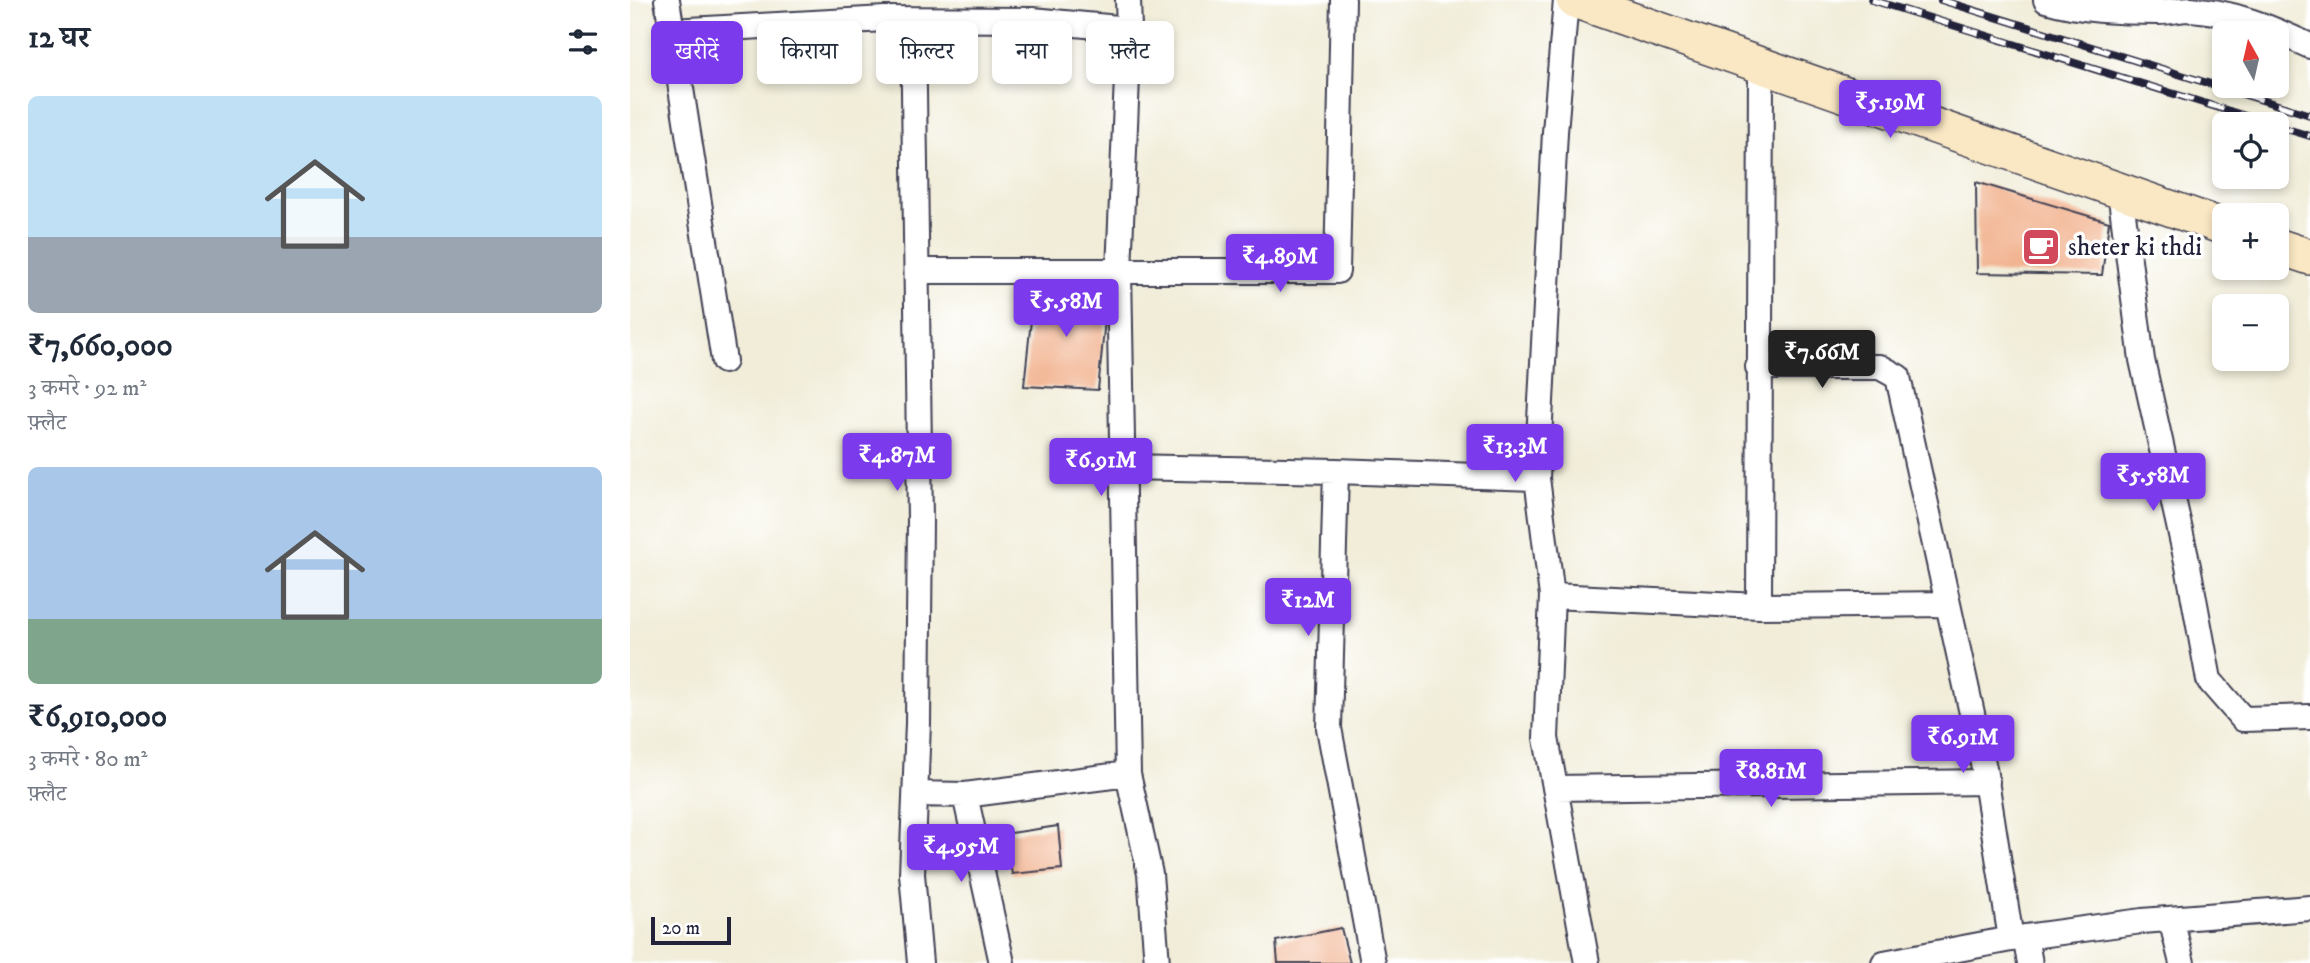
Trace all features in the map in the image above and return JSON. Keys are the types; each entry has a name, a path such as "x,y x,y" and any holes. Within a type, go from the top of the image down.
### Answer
{"street":[{"path":"667,0 670,21"},
{"path":"1128,0 1129,21"},
{"path":"918,271 1337,271 1343,0"},
{"path":"1566,0 1555,132 1537,478 1552,596 1546,737 1587,963"},
{"path":"1574,0 2212,224"},
{"path":"2046,0 2096,11 2163,12 2189,5 2256,22 2310,46"},
{"path":"743,27 913,19 1032,20 1086,25"},
{"path":"913,19 919,534 916,794 912,874 920,963"},
{"path":"1759,606 1761,67"},
{"path":"680,84 724,361"},
{"path":"1127,84 1119,271 1128,774 1150,874 1157,963"},
{"path":"2120,191 2141,360 2188,566 2209,680 2243,719 2310,717"},
{"path":"2289,250 2310,257"},
{"path":"1758,367 1880,367 1898,377 1987,782 2018,938 2030,963"},
{"path":"1123,467 1537,478"},
{"path":"1336,471 1329,728 1373,963"},
{"path":"1552,596 1759,606 1948,604"},
{"path":"916,794 965,795 1128,774"},
{"path":"1555,788 1987,782"},
{"path":"965,795 1002,963"},
{"path":"1884,963 2018,938 2171,919 2310,908"},
{"path":"2171,919 2182,963"}],"building":[{"name":"sheter ki thdi","path":"1976,182 2109,222 2102,275 1977,273"},
{"path":"1108,289 1098,390 1024,386 1034,292"},
{"path":"1058,826 1062,869 1012,874 1004,834"},
{"path":"1341,928 1350,963 1278,963 1276,941"}],"railway":[{"path":"1872,0 2232,112"},
{"path":"1941,0 2310,115"},
{"path":"2289,130 2310,136"}],"place":[{"name":"sheter ki thdi","path":"2041,247"}]}
